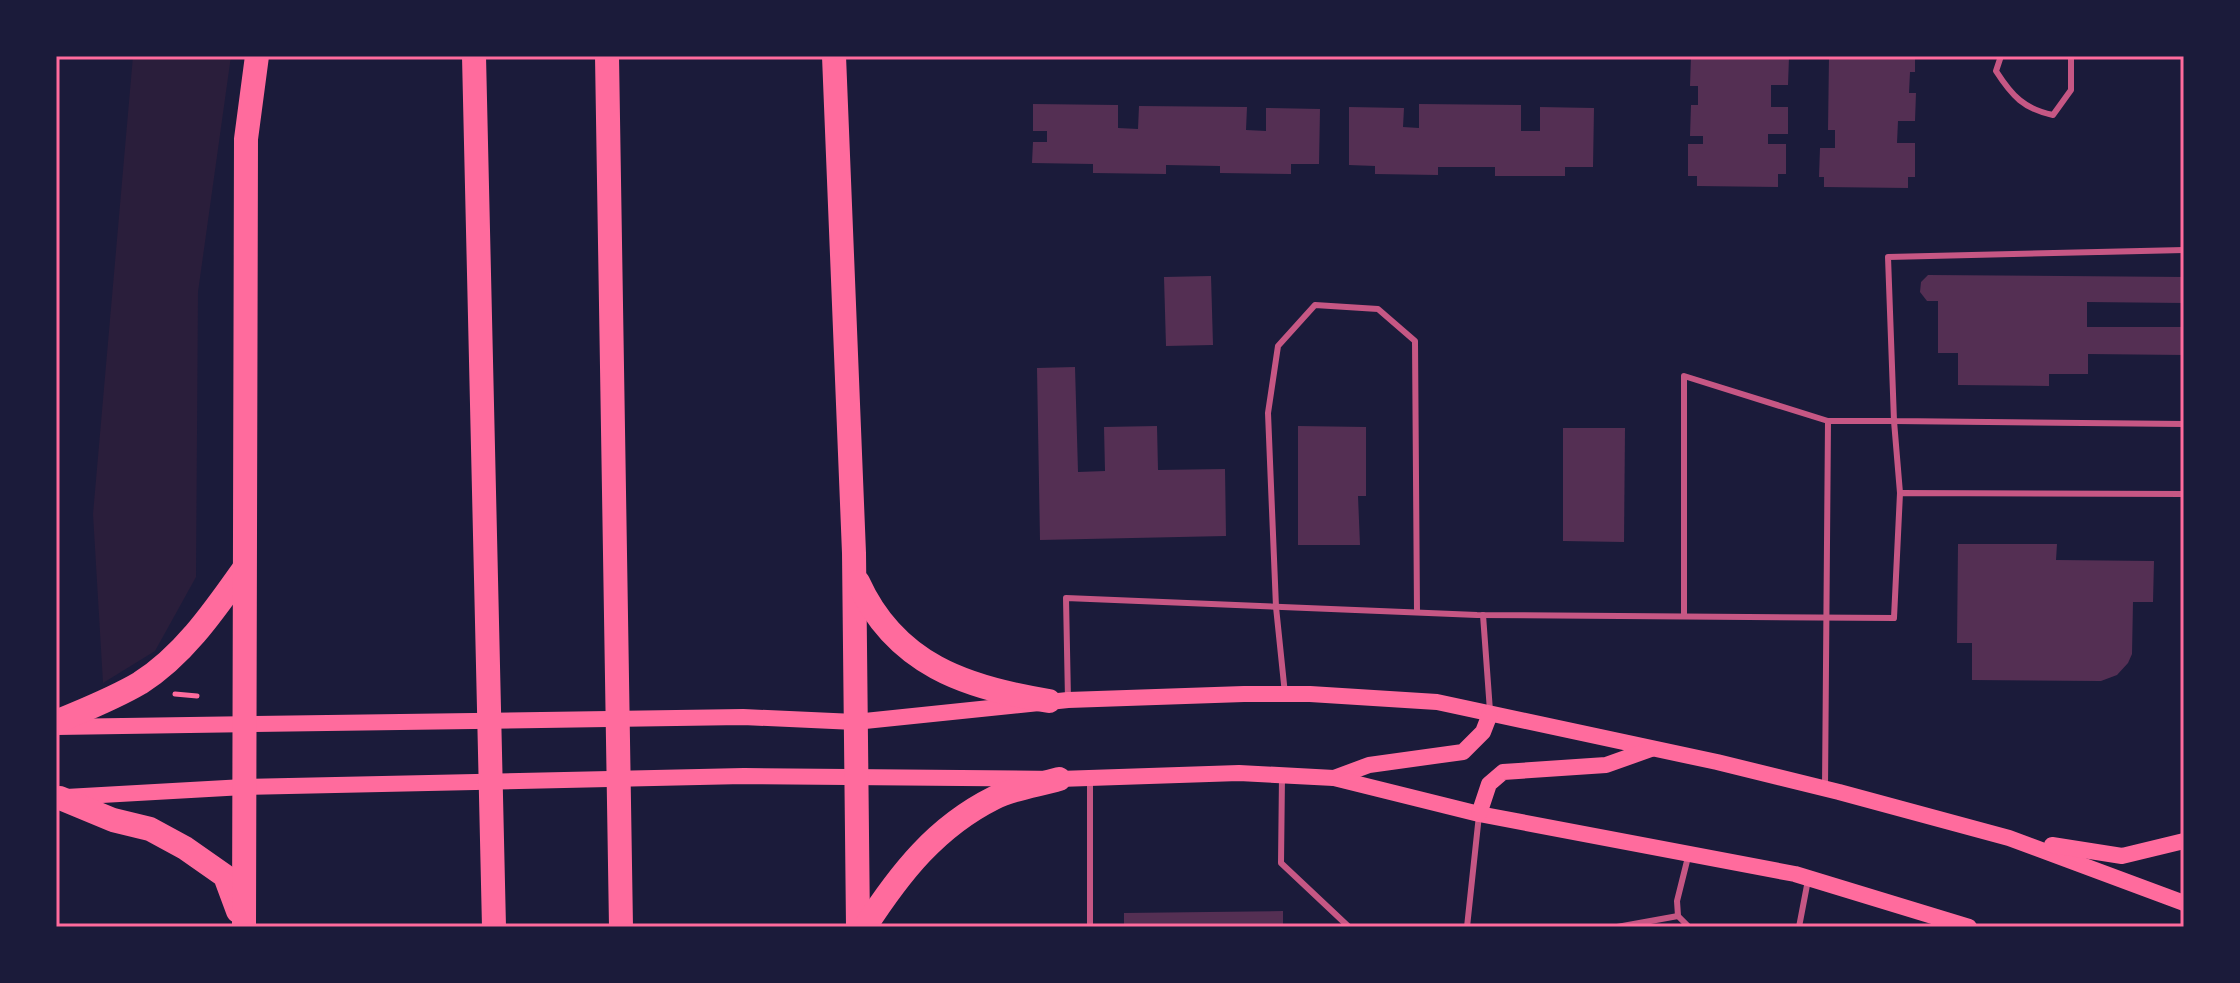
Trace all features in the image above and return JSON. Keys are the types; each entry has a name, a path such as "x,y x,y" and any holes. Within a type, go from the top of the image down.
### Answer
{"highway":[{"path":"244,926 246,139 257,56"},
{"path":"474,56 494,927"},
{"path":"607,56 621,927"},
{"path":"834,56 853,570 858,927"},
{"path":"56,724 141,682 178,651 210,616 243,570"},
{"path":"853,570 872,614 907,648 948,674 993,692 1059,700"},
{"path":"865,927 896,879 940,831 996,796 1059,779"},
{"path":"58,798 113,820 150,829 215,869 225,876 244,926"}],"main road":[{"path":"56,724 743,717 855,722 1059,700 1285,694 1437,702 1825,788 2009,838 2184,903"},
{"path":"1334,778 1369,765 1463,752 1483,732 1490,714"},
{"path":"1479,814 1489,784 1503,772 1606,765 1653,748"},
{"path":"58,798 244,787 744,776 1059,779 1282,775 1334,778 1479,814 1809,878 1969,927"},
{"path":"2009,838 2122,856 2184,841"}],"lane":[{"path":"2001,56 1996,71 2010,93 2030,110 2053,115 2071,90 2071,56"},
{"path":"1059,700 1066,598 1483,615 1826,615 1894,618 1900,493 1888,257 2184,250"},
{"path":"1285,694 1276,607 1268,413 1278,346 1315,305 1378,309 1415,341 1417,612"},
{"path":"1684,615 1684,376 1828,421 2184,424"},
{"path":"1825,788 1828,421"},
{"path":"1900,493 2184,494"},
{"path":"1483,615 1490,714"},
{"path":"1282,775 1281,863 1349,927"},
{"path":"1090,778 1090,927"},
{"path":"1467,927 1479,814"},
{"path":"1689,854 1677,901 1678,916 1689,927"},
{"path":"1799,927 1809,878"},
{"path":"1617,927 1678,916"}],"path":[{"path":"162,693 211,698"}],"shaded area":[{"path":"133,56 231,56 198,292 196,577 155,651 103,683 93,514"}],"building":[{"path":"1691,56 1789,57 1788,85 1771,85 1771,107 1788,107 1788,134 1768,134 1768,144 1786,144 1786,174 1778,174 1778,187 1697,186 1697,176 1688,176 1688,144 1703,144 1703,136 1690,136 1691,105 1698,105 1698,86 1690,86"},
{"path":"1829,56 1915,56 1915,72 1910,72 1909,93 1916,93 1915,121 1898,121 1897,143 1915,143 1915,177 1908,177 1908,188 1824,187 1824,177 1819,177 1820,148 1835,148 1835,130 1828,130"},
{"path":"1033,104 1118,105 1118,128 1138,129 1139,106 1247,107 1246,130 1266,131 1266,108 1320,109 1319,164 1291,164 1291,174 1220,173 1220,166 1166,165 1166,174 1093,173 1093,164 1032,163 1033,142 1047,142 1047,131 1033,131"},
{"path":"1419,104 1521,105 1521,131 1540,131 1540,107 1594,108 1593,167 1565,167 1565,176 1495,176 1495,167 1438,167 1438,175 1375,174 1375,166 1349,165 1349,107 1404,108 1403,127 1419,128"},
{"path":"1928,275 2184,277 2184,303 2087,302 2087,327 2184,327 2184,355 2088,354 2088,374 2049,374 2049,386 1958,385 1958,353 1938,353 1938,301 1927,301 1920,292 1921,282"},
{"path":"1211,276 1213,345 1166,346 1164,277"},
{"path":"1075,367 1078,472 1105,471 1104,427 1157,426 1158,470 1225,469 1226,536 1040,540 1037,368"},
{"path":"1298,426 1366,427 1366,496 1358,496 1360,545 1298,545"},
{"path":"1563,428 1625,428 1624,542 1563,541"},
{"path":"1958,544 2057,544 2056,560 2154,561 2153,602 2133,602 2132,654 2128,663 2117,675 2101,681 1972,680 1972,643 1957,643"},
{"path":"1283,911 1283,927 1124,927 1124,913"}]}
